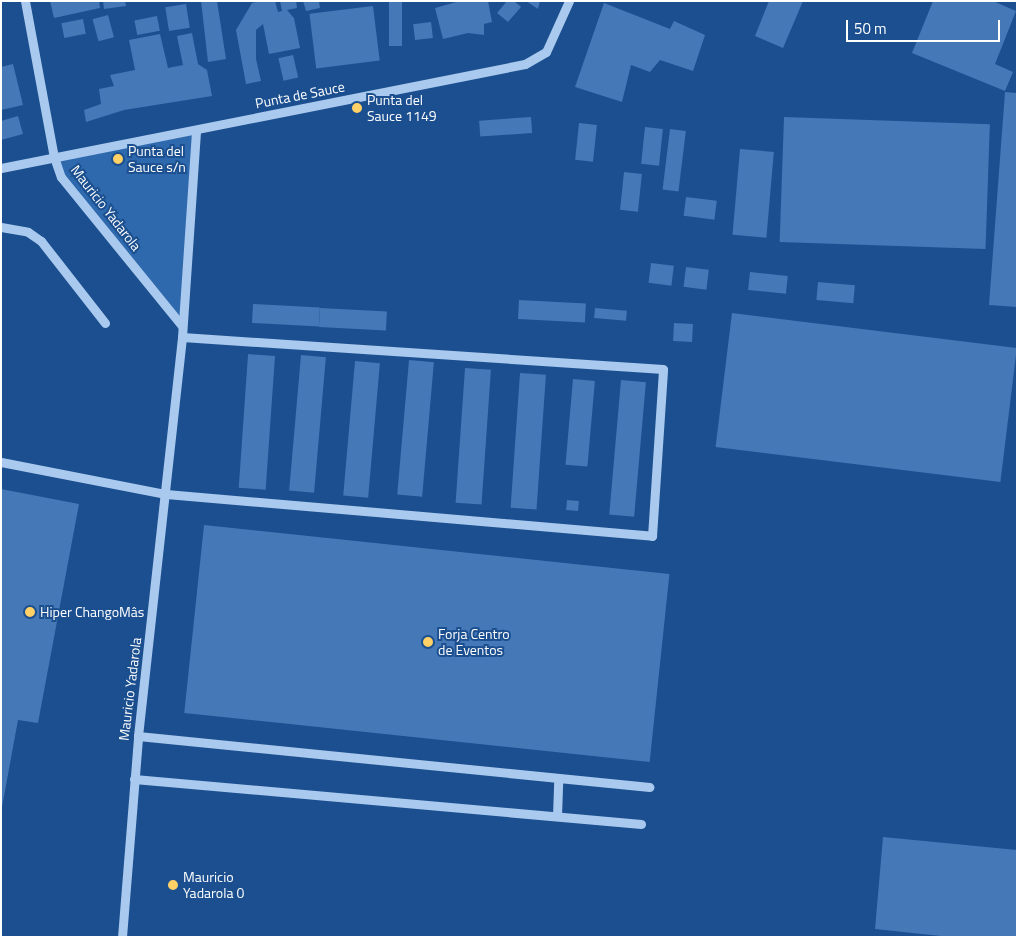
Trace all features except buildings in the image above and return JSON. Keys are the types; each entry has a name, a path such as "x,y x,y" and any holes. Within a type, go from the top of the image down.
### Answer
{"street":[{"name":"Mauricio Yadarola","path":"25,1 54,157 62,177 182,326"},
{"name":"Punta de Sauce","path":"1,168 536,60 552,42 569,1"},
{"name":"Mauricio Yadarola","path":"122,937 138,736 182,337 196,130"},
{"path":"1,227 28,232 41,241 105,323"},
{"path":"1,462 166,494 652,536 663,369 182,337"},
{"path":"138,736 649,787"},
{"path":"557,816 558,778"},
{"path":"134,780 641,824"}],"shaded area":[{"path":"196,130 182,326 61,177 54,157"}],"place":[{"name":"Punta del Sauce 1149","path":"357,108"},
{"name":"Punta del Sauce s/n","path":"118,159"},
{"name":"Hiper ChangoMâs","path":"30,612"},
{"name":"Forja Centro de Eventos","path":"428,642"},
{"name":"Mauricio Yadarola 0","path":"173,885"}]}
